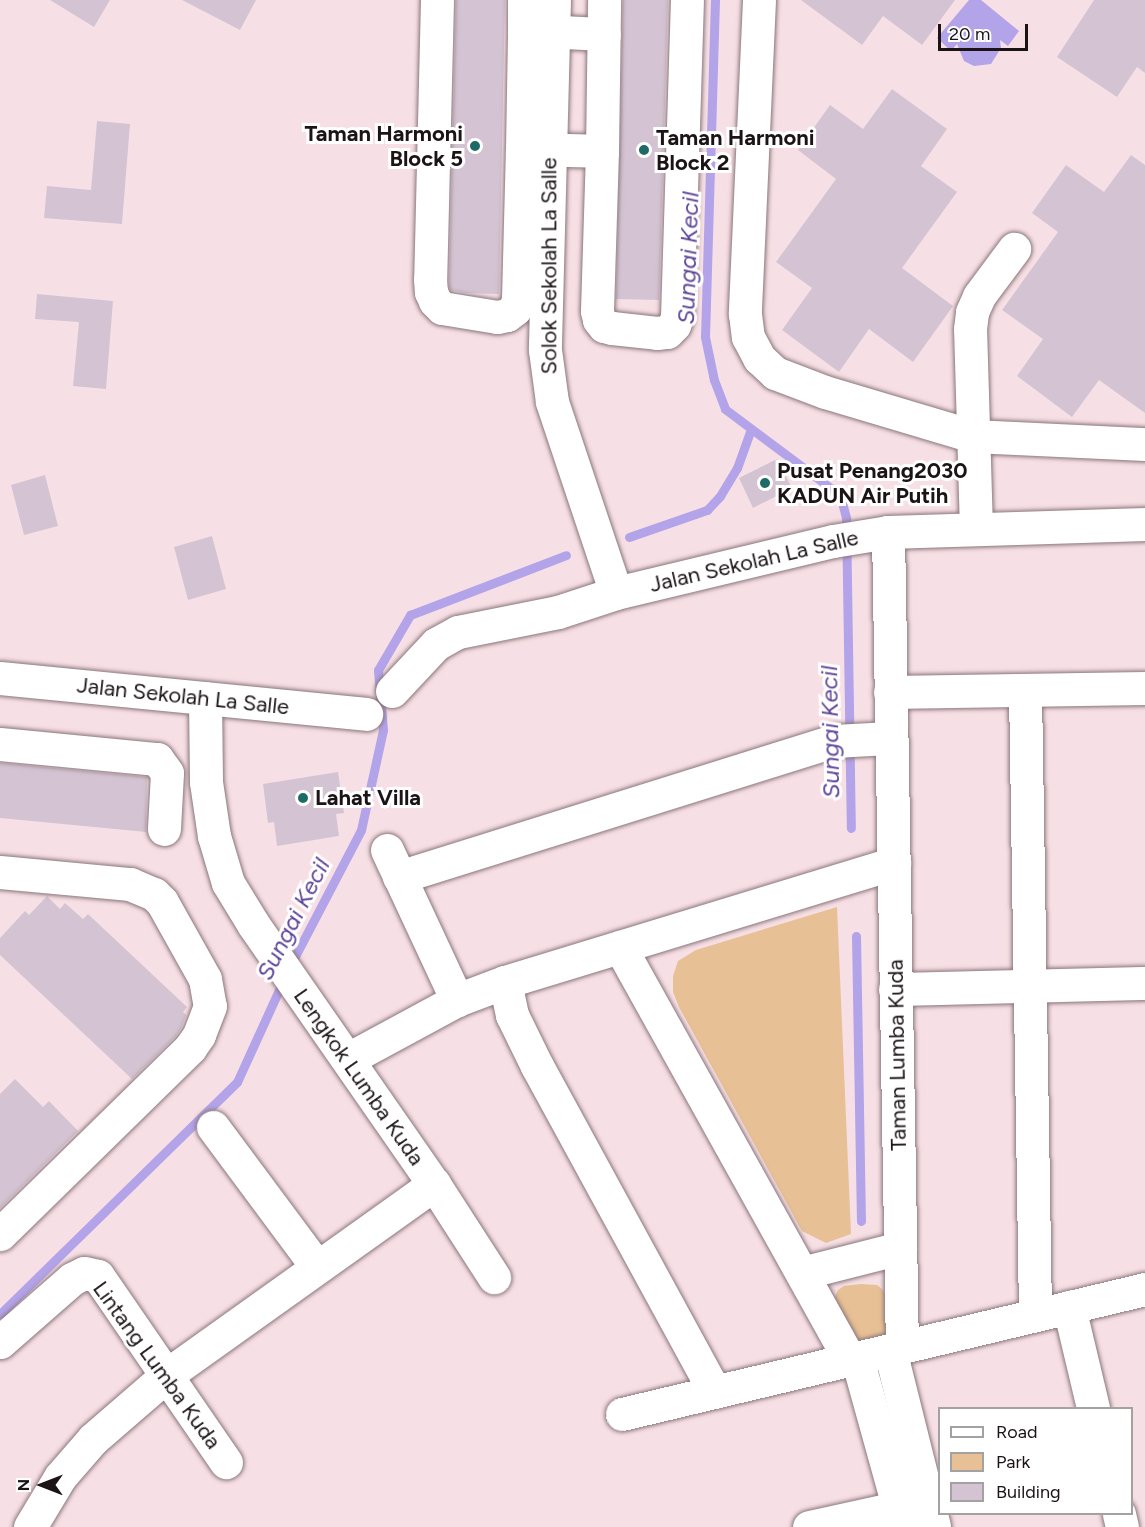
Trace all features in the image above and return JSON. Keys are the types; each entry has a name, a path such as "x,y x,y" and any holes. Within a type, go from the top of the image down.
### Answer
{"street":[{"path":"436,0 430,292 442,308 497,316 507,315 515,309 536,149 603,151"},
{"path":"604,0 603,151 597,311 599,320 604,326 657,333 667,332 674,326 677,316 687,0"},
{"path":"759,0 745,314 748,337 759,358 775,374 825,392 973,436 1145,444"},
{"path":"539,16 604,34"},
{"name":"Solok Sekolah La Salle","path":"539,16 536,149 545,350 552,402 616,593"},
{"path":"976,529 972,312 980,296 1014,249"},
{"name":"Jalan Sekolah La Salle","path":"392,691 436,644 458,632 558,612 616,593 833,541 888,532 1145,524"},
{"name":"Taman Lumba Kuda","path":"888,532 890,692 879,739 894,863 900,1248 896,1349 921,1512"},
{"name":"Jalan Sekolah La Salle","path":"0,678 366,714"},
{"path":"890,692 1145,688"},
{"path":"1025,690 1035,1315"},
{"name":"Lengkok Lumba Kuda","path":"205,698 206,783 214,836 228,883 299,992 434,1184 494,1277"},
{"path":"457,1000 393,863 834,741 879,739"},
{"path":"0,744 157,759 167,773 164,829"},
{"path":"348,1059 457,1000 505,982 894,863"},
{"path":"0,872 130,884 154,894 162,902 205,979 210,1006 199,1035 190,1048 0,1234"},
{"path":"620,947 802,1273 853,1359 921,1512 809,1527"},
{"path":"505,982 512,1015 537,1066 715,1392"},
{"path":"896,989 1145,983"},
{"path":"213,1127 317,1267"},
{"path":"30,1527 60,1477 93,1439 168,1374 434,1184"},
{"path":"802,1273 900,1248"},
{"name":"Lintang Lumba Kuda","path":"0,1342 72,1279 84,1273 98,1276 168,1374 226,1462"},
{"path":"622,1414 1145,1289"},
{"path":"1069,1307 1094,1407"}],"green space":[{"path":"837,907 851,1234 826,1243 802,1231 679,1007 673,992 673,976 678,961 696,950"},
{"path":"877,1285 883,1290 888,1302 887,1330 882,1342 856,1344 833,1301 838,1290 844,1286"}],"shaded area":[{"path":"969,0 981,0 1019,31 1008,46 1000,40 1001,48 991,64 974,66 964,61 957,44 951,51 937,38"}],"building":[{"path":"50,0 110,0 94,27"},
{"path":"182,0 256,0 240,30"},
{"name":"Taman Harmoni Block 5","path":"456,0 505,0 499,294 466,293 451,290 449,287"},
{"name":"Taman Harmoni Block 2","path":"623,0 668,0 659,300 616,299"},
{"path":"801,0 955,0 922,45 883,16 862,45"},
{"path":"1094,0 1145,0 1145,73 1137,67 1117,97 1057,57"},
{"path":"892,89 947,129 921,166 957,192 902,268 953,306 913,362 869,329 839,372 782,330 812,288 776,262 836,179 798,150 830,105 863,129"},
{"path":"97,121 130,124 122,224 44,218 47,186 91,190"},
{"path":"1131,155 1145,165 1145,413 1099,380 1072,417 1017,376 1043,339 1002,310 1058,232 1032,213 1066,165 1104,192"},
{"path":"37,294 113,301 106,389 73,386 79,322 35,319"},
{"name":"Pusat Penang2030 KADUN Air Putih","path":"777,459 792,488 753,508 739,478"},
{"path":"45,475 58,526 24,535 11,485"},
{"path":"212,536 226,589 188,600 174,547"},
{"path":"0,763 147,777 146,832 0,818"},
{"name":"Lahat Villa","path":"338,772 344,813 336,814 339,836 277,846 274,822 268,823 263,784"},
{"path":"47,896 60,909 65,903 83,919 88,914 187,1007 183,1012 186,1015 182,1026 176,1036 132,1079 0,955 0,938 25,911 29,915"},
{"path":"15,1079 43,1107 49,1101 78,1131 0,1208 0,1094"}],"waterway":[{"name":"Sungai Kecil","path":"715,0 705,337 714,380 725,409 840,495 846,518 851,828"},
{"name":"Sungai Kecil","path":"629,537 707,510 720,496 737,468 751,429"},
{"name":"Sungai Kecil","path":"291,964 361,830 383,730 378,670 410,615 566,555"},
{"name":"Sungai Kecil","path":"856,936 861,1221"},
{"name":"Sungai Kecil","path":"0,1314 237,1082 284,979"}],"place":[{"name":"Taman Harmoni Block 5","path":"475,146"},
{"name":"Taman Harmoni Block 2","path":"644,150"},
{"name":"Pusat Penang2030 KADUN Air Putih","path":"765,483"},
{"name":"Lahat Villa","path":"303,798"}]}
